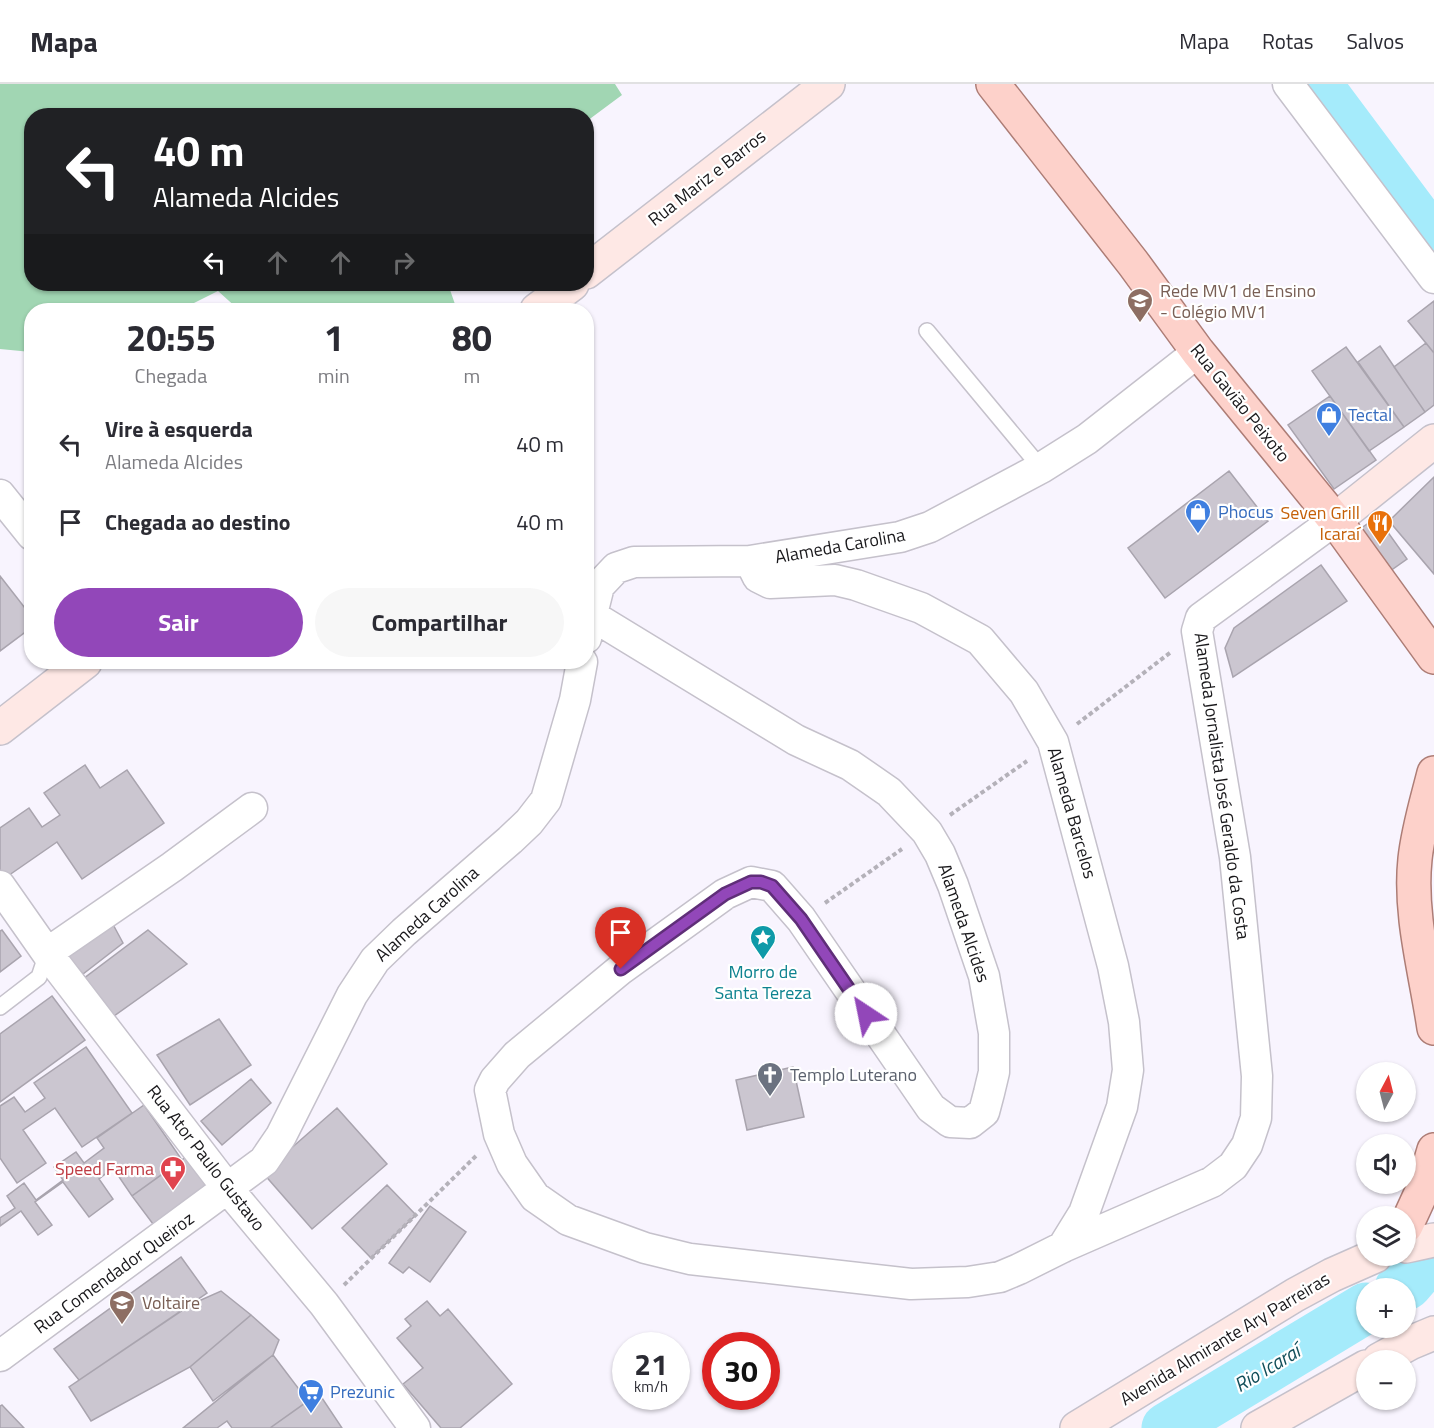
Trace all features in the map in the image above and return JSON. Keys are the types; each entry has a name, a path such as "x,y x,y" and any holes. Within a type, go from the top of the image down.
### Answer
{"main road":[{"name":"Rua Mariz e Barros","path":"594,266 828,84"},
{"name":"Rua Gavião Peixoto","path":"993,84 1133,263 1198,352 1335,520 1434,657"},
{"path":"546,303 563,291"},
{"path":"1335,520 1434,441"},
{"path":"0,728 76,669"},
{"path":"1434,773 1414,861 1414,898 1434,1028"},
{"path":"1419,1238 1422,1191 1434,1150"},
{"name":"Avenida Almirante Ary Parreiras","path":"1075,1427 1295,1295 1356,1264"},
{"path":"1397,1350 1434,1333"},
{"path":"1258,1428 1356,1373"}],"street":[{"path":"1288,84 1434,278"},
{"name":"Alameda Carolina","path":"594,606 599,586 616,568 634,562 750,561 900,537 930,527 1041,468 1087,439 1198,352"},
{"path":"0,495 24,525"},
{"name":"Alameda Jornalista José Geraldo da Costa","path":"499,1134 512,1164 535,1197 568,1220 645,1248 690,1259 911,1284 968,1282 1000,1277 1212,1182 1233,1166 1247,1145 1256,1118 1257,1076 1235,858 1197,631 1201,618 1335,520"},
{"name":"Alameda Barcelos","path":"750,561 758,577 770,583 835,580 856,585 921,608 980,640 1024,692 1053,742 1113,966 1124,1022 1128,1070 1122,1107 1084,1213 1063,1247"},
{"name":"Alameda Alcides","path":"499,1134 490,1089 517,1054 621,969 725,894 751,882 772,886 801,919 931,1108 950,1122 970,1123 984,1112 994,1072 994,1033 984,976 953,885 940,854 927,832 889,792 850,765 796,740 594,629"},
{"name":"Alameda Carolina","path":"228,1189 264,1161 281,1136 352,995 375,960 510,840 529,822 546,800 575,700 581,669"},
{"path":"46,953 172,867 252,808"},
{"name":"Rua Ator Paulo Gustavo","path":"0,886 46,953 228,1189 324,1304 415,1428"},
{"name":"Rua Comendador Queiroz","path":"0,1356 228,1189"}],"lane":[{"path":"927,330 1041,468"},
{"path":"0,1007 39,977 46,953"}],"path":[{"path":"801,919 1053,742 1197,631"},
{"path":"324,1304 499,1134"}],"green space":[{"path":"0,84 615,84 622,95 594,116 594,108 24,108 24,291 218,291 194,303 24,303 24,351 0,349"},
{"path":"218,291 450,291 455,303 231,303"}],"building":[{"path":"1434,301 1434,353 1408,321"},
{"path":"1426,343 1434,353 1434,405 1425,412 1394,367"},
{"path":"1380,346 1425,412 1404,427 1358,362"},
{"path":"1346,347 1404,427 1369,451 1312,371"},
{"name":"Tectal","path":"1330,396 1376,460 1334,489 1288,425"},
{"name":"Phocus","path":"1229,471 1268,521 1165,598 1128,548"},
{"path":"1434,477 1434,574 1389,521"},
{"name":"Seven Grill Icaraí","path":"1377,517 1407,559 1383,576 1353,534"},
{"path":"1321,565 1347,601 1233,677 1225,648 1234,628"},
{"path":"0,576 24,607 24,633 0,651"},
{"path":"85,765 100,788 127,770 164,823 82,879 57,842 2,880 0,877 0,828 29,808 42,827 60,815 44,793"},
{"path":"109,917 123,943 83,974 60,948"},
{"path":"2,930 21,956 0,972 0,931"},
{"path":"148,930 187,964 107,1021 79,982"},
{"path":"52,996 85,1040 0,1102 0,1034"},
{"path":"219,1019 251,1065 190,1105 157,1055"},
{"path":"86,1047 132,1113 82,1147 55,1108 23,1130 46,1163 17,1183 0,1158 0,1106 14,1097 25,1112 45,1098 34,1083"},
{"name":"Templo Luterano","path":"793,1067 804,1117 747,1130 736,1080"},
{"path":"251,1079 271,1103 222,1145 201,1121"},
{"path":"144,1105 182,1160 132,1196 113,1168 99,1179 113,1199 89,1217 63,1182 35,1202 52,1225 38,1235 21,1211 0,1226 0,1218 15,1208 7,1196 24,1183 36,1200 63,1180 54,1167 76,1152 84,1163 104,1148 97,1138"},
{"path":"337,1108 387,1164 312,1229 263,1173"},
{"name":"Speed Farma","path":"190,1154 214,1187 156,1228 132,1196"},
{"path":"387,1185 416,1215 371,1258 342,1228"},
{"path":"430,1206 466,1232 430,1282 409,1267 403,1273 389,1263"},
{"name":"Voltaire","path":"181,1257 207,1293 79,1380 54,1349"},
{"path":"221,1291 251,1315 190,1367 91,1421 69,1387 192,1304"},
{"path":"427,1301 440,1316 448,1309 512,1384 460,1428 441,1428 403,1384 423,1368 397,1338 411,1326 405,1319"},
{"path":"251,1315 279,1340 273,1355 213,1401 190,1367"},
{"path":"273,1355 308,1401 270,1428 232,1428 227,1421 217,1428 183,1428"},
{"name":"Prezunic","path":"320,1395 342,1428 270,1428 308,1401"},
{"path":"2,1405 24,1428 0,1428 0,1406"}],"waterway":[{"path":"1316,84 1434,242"},
{"name":"Rio Icaraí","path":"1412,1278 1434,1253"},
{"path":"1416,1281 1434,1275"},
{"name":"Rio Icaraí","path":"1167,1428 1356,1314"}],"place":[{"name":"Rede MV1 de Ensino - Colégio MV1","path":"1140,324"},
{"name":"Tectal","path":"1329,438"},
{"name":"Phocus","path":"1198,535"},
{"name":"Seven Grill Icaraí","path":"1380,546"},
{"name":"Morro de Santa Tereza","path":"763,961"},
{"name":"Templo Luterano","path":"770,1098"},
{"name":"Speed Farma","path":"173,1192"},
{"name":"Voltaire","path":"122,1326"},
{"name":"Prezunic","path":"311,1415"}],"route":[{"path":"621,969 725,894 738,886 761,882 772,886 801,919 866,1014"}]}
